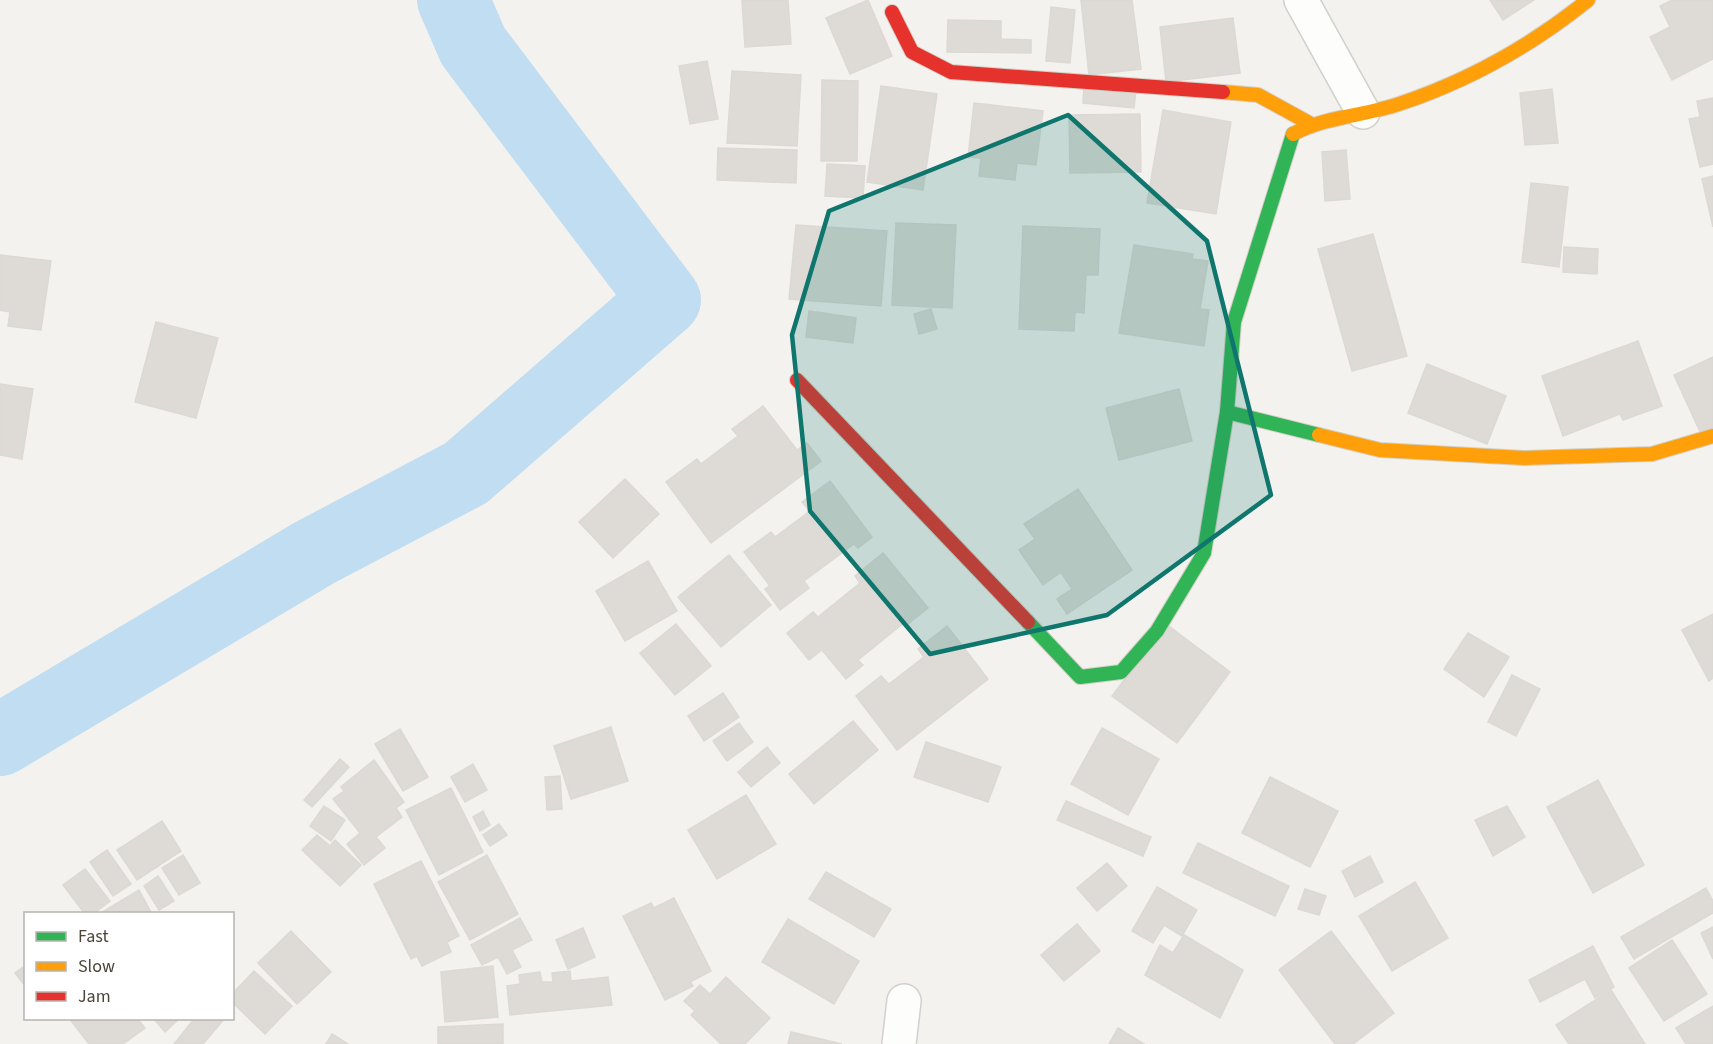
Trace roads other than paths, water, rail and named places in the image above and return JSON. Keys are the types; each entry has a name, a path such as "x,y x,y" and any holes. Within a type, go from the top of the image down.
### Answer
{"street":[{"path":"1301,0 1363,112"},
{"path":"797,380 1080,677 1121,672 1157,631 1204,553 1227,412 1234,322 1293,134 1309,123 1398,105 1500,62 1561,24 1588,0"},
{"path":"892,12 912,52 951,72 1258,95 1309,123"},
{"path":"1227,412 1380,450 1524,458 1652,454 1713,436"},
{"path":"898,1044 904,1001"}],"waterway":[{"path":"0,740 314,553 466,473 665,300 473,46 453,0"}]}
